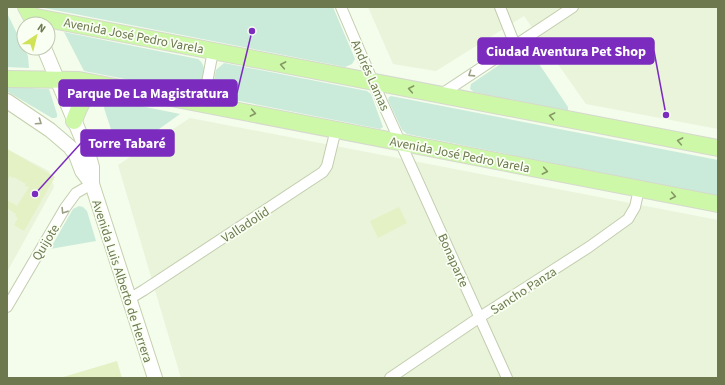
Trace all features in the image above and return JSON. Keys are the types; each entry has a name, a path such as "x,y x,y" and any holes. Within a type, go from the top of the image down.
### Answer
{"main road":[{"name":"Avenida José Pedro Varela","path":"56,21 718,148"},
{"name":"Avenida Luis Alberto de Herrera","path":"47,56 88,153 92,167 92,184 154,378"},
{"name":"Avenida José Pedro Varela","path":"7,79 79,80 718,204"},
{"path":"74,121 87,94 100,84"},
{"name":"Avenida Luis Alberto de Herrera","path":"7,101 50,130 70,147 76,155 82,171 92,184"}],"street":[{"name":"Andrés Lamas","path":"341,7 401,143"},
{"path":"500,7 516,45"},
{"path":"440,95 573,7"},
{"name":"Avenida José Pedro Varela","path":"203,104 213,51"},
{"name":"Valladolid","path":"129,299 323,172 327,166 336,130"},
{"name":"Bonaparte","path":"401,143 507,378"},
{"name":"Quijote","path":"7,307 76,193 92,184"},
{"name":"Sancho Panza","path":"390,378 589,248 628,219 635,207 639,189"}],"shaded area":[{"path":"39,7 333,7 355,59 352,64 345,67"},
{"path":"368,7 718,7 718,129 586,104 524,16 436,71 393,64"},
{"path":"7,13 16,31 16,56 28,56 29,68 7,67"},
{"path":"64,32 198,59 204,67 204,77 200,87 191,92 84,71"},
{"path":"527,46 568,107 568,111 474,92 470,89 471,84"},
{"path":"224,63 367,91 371,94 383,127 380,129 219,97 214,92 214,81 216,70"},
{"path":"8,88 49,89 57,117 52,118 8,92"},
{"path":"391,96 718,160 718,196 407,134 402,130 388,100"},
{"path":"111,100 180,114 120,157 104,108 105,103"},
{"path":"190,118 718,220 718,378 181,378 118,165"},
{"path":"7,149 49,171 54,187 7,272"},
{"path":"79,206 83,207 87,211 96,241 50,249 73,209"}],"building":[{"path":"7,149 55,177 24,231 14,225 18,218 15,216 16,214 7,208 7,200 17,206 29,187 25,186 26,184 14,177 13,178 10,176 7,181"},
{"path":"399,207 407,223 378,238 370,221"},
{"path":"117,361 122,378 60,378"}],"place":[{"name":"Parque De La Magistratura","path":"252,31"},
{"name":"Ciudad Aventura Pet Shop","path":"666,115"},
{"name":"Torre Tabaré","path":"35,194"}]}
